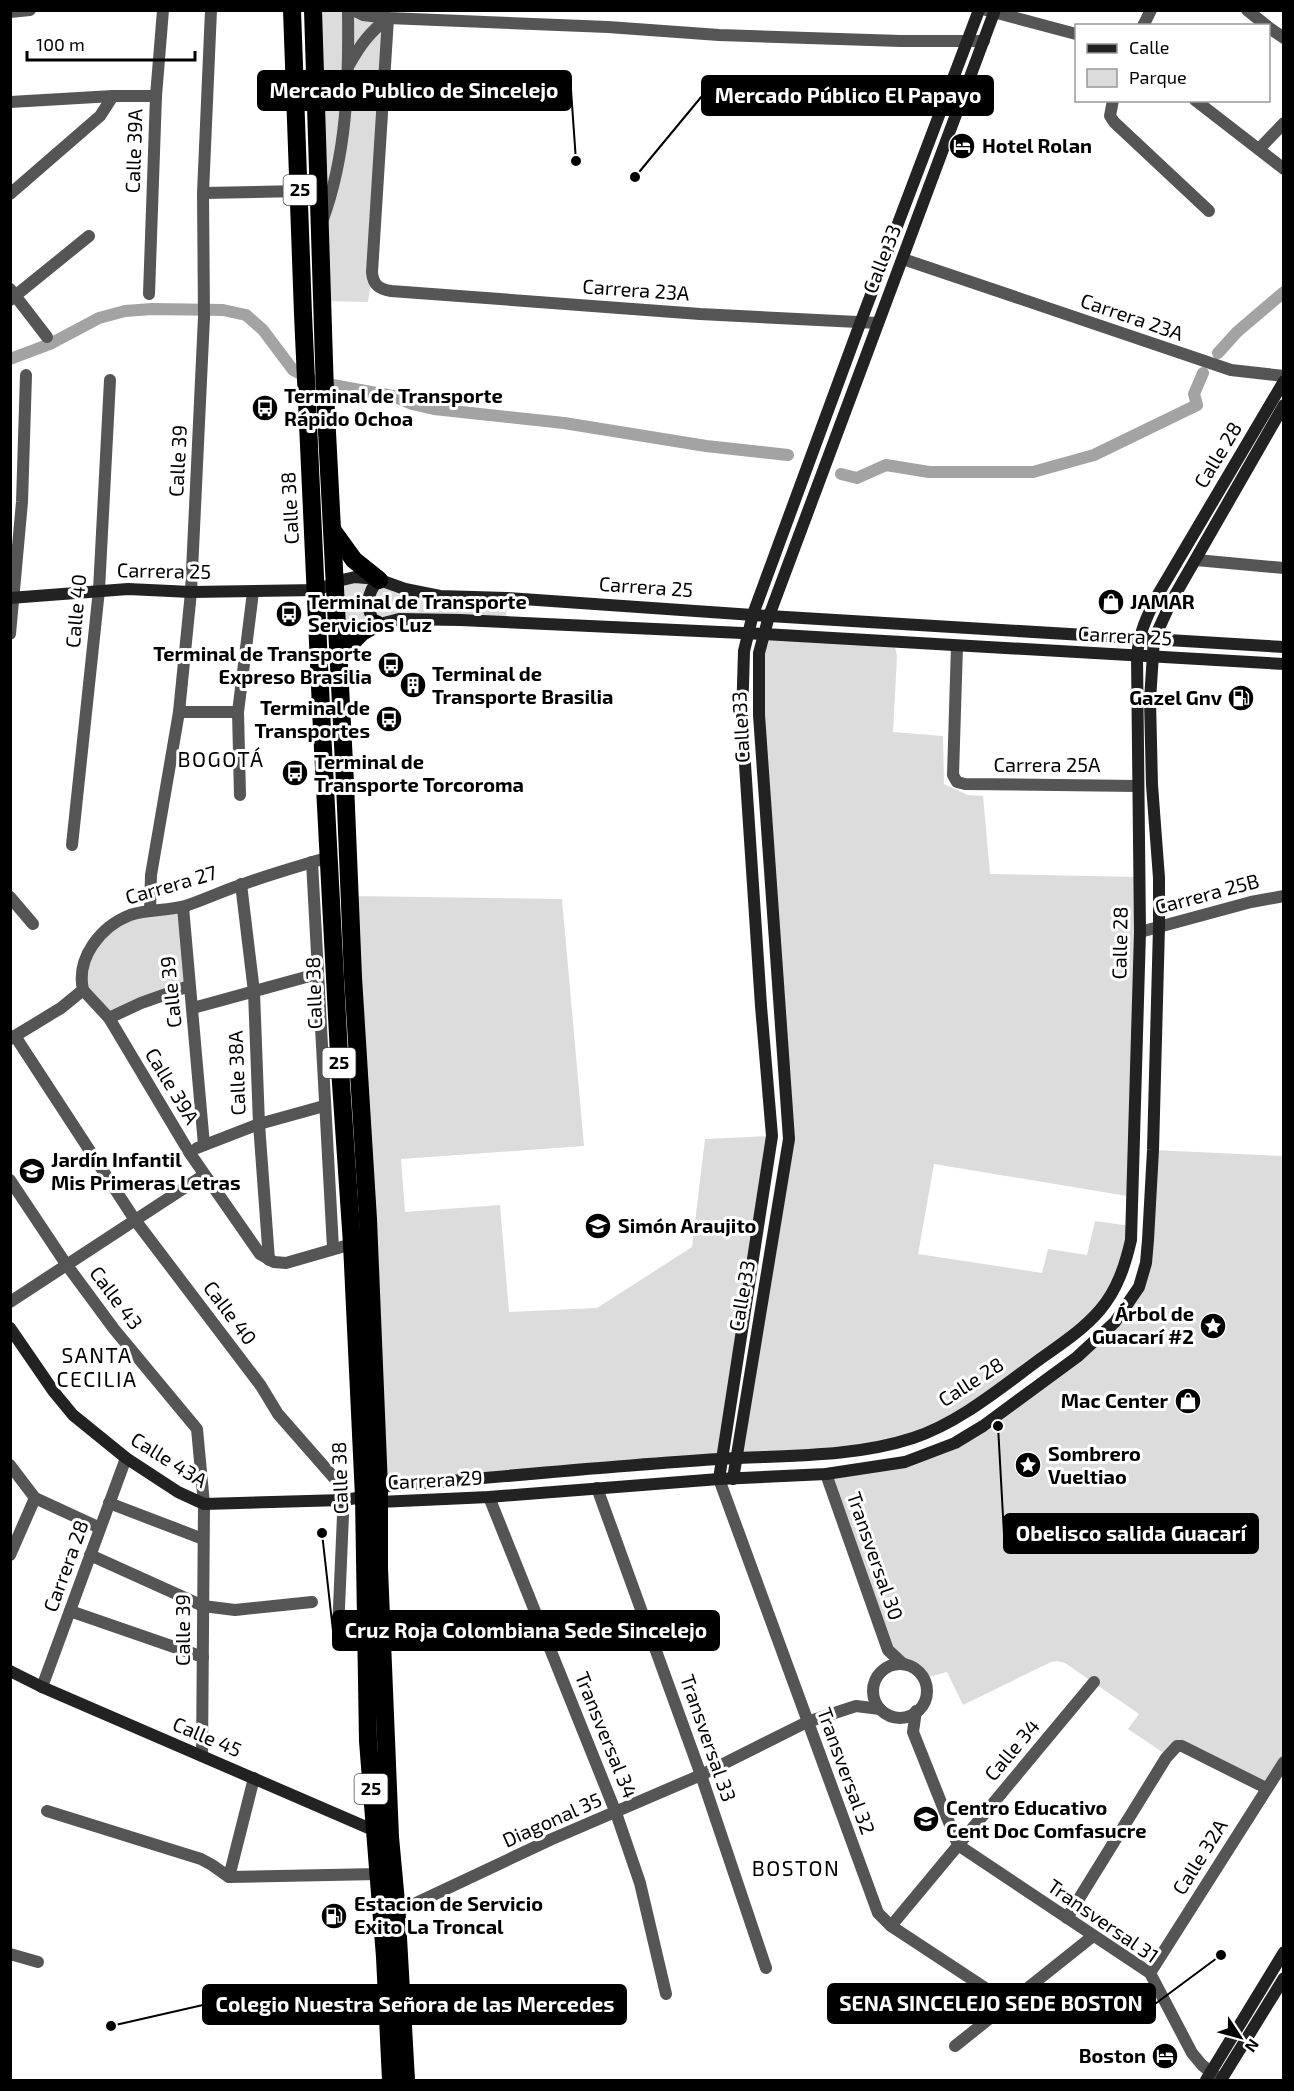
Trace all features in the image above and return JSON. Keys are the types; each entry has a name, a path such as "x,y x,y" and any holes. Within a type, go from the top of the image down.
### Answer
{"highway":[{"name":"Calle 38","path":"292,10 303,315 316,368"},
{"name":"Calle 38","path":"313,10 321,226 316,368 320,859 339,1054 352,1244 374,1496"},
{"name":"Calle 38","path":"316,394 333,531 352,977 368,1219 374,1496 368,1741 397,1912 406,2080"},
{"path":"333,531 354,560 379,580"},
{"path":"339,655 362,632 376,624"},
{"name":"Calle 38","path":"382,1833 378,1874 391,2048 391,2080"}],"street":[{"path":"10,12 30,10"},
{"name":"Calle 39A","path":"149,294 156,96 163,10"},
{"name":"Calle 39","path":"150,911 151,874 178,712 191,592 204,317 203,193 211,10"},
{"path":"321,226 333,194 338,165 349,66 348,10"},
{"path":"353,10 363,15 388,18 719,35 984,41"},
{"name":"Calle 33","path":"719,1479 772,1137 742,719 742,671 748,634 753,614 861,321 979,10"},
{"path":"1144,24 1151,10"},
{"path":"1246,10 1265,24"},
{"path":"992,11 1075,33"},
{"name":"Calle 33","path":"733,1479 789,1139 759,714 758,672 764,634 984,41 992,11"},
{"path":"349,66 370,32 388,18"},
{"name":"Carrera 23A","path":"388,18 372,273 372,281 377,286 391,291 700,314 878,323"},
{"path":"1270,28 1284,38"},
{"path":"10,194 100,116 114,96"},
{"path":"10,102 156,96"},
{"path":"1198,102 1284,169"},
{"path":"1112,104 1110,116 1114,122 1209,211"},
{"path":"1259,149 1284,123"},
{"path":"203,193 300,191"},
{"path":"46,337 13,295 89,236"},
{"name":"Carrera 23A","path":"903,259 1231,370 1284,378"},
{"path":"10,634 22,502 26,375"},
{"name":"Calle 28","path":"914,1438 980,1402 1055,1348 1100,1310 1119,1280 1131,1240 1140,932 1137,786 1139,638 1146,616 1157,596 1284,378"},
{"name":"Calle 40","path":"72,845 99,590 110,380"},
{"path":"10,402 25,400"},
{"name":"Calle 28","path":"983,1426 1098,1339 1121,1314 1139,1287 1146,1263 1153,1150 1159,878 1152,785 1150,700 1154,639 1171,602 1284,405"},
{"path":"1196,560 1284,568"},
{"name":"Carrera 25","path":"12,598 128,589 191,592 317,590 355,577 379,580 405,589 440,596 507,598 1284,647"},
{"path":"376,624 371,619 368,603 370,592 379,580"},
{"path":"240,795 238,712 253,591"},
{"name":"Carrera 25","path":"318,628 361,629 399,619 448,619 764,634 1284,664"},
{"name":"Carrera 25A","path":"957,646 953,775 957,782 1137,786"},
{"path":"178,712 238,712"},
{"path":"320,859 317,974 333,1248"},
{"name":"Carrera 27","path":"83,990 80,978 82,965 98,937 111,925 130,915 183,907 241,884 320,859"},
{"name":"Calle 38A","path":"241,884 254,992 259,1124 269,1260"},
{"name":"Carrera 25B","path":"1140,932 1251,902 1284,896"},
{"path":"10,897 33,924"},
{"name":"Calle 39","path":"183,907 204,1145"},
{"path":"193,1008 317,974"},
{"path":"109,1018 141,1003 189,986"},
{"path":"13,1038 61,1008 83,990"},
{"name":"Calle 39A","path":"83,990 109,1018 189,1152 251,1244 269,1260"},
{"path":"761,1006 778,1005"},
{"name":"Calle 40","path":"13,1038 135,1220 261,1386 278,1414 341,1486 344,1492 338,1631"},
{"path":"189,1152 259,1124 324,1106"},
{"path":"10,1302 204,1175"},
{"name":"Calle 43","path":"10,1180 66,1264 114,1329 197,1429 204,1504"},
{"path":"269,1260 286,1263 352,1244"},
{"name":"Calle 43A","path":"10,1328 54,1392 74,1415 126,1458 171,1488 204,1504 343,1500 374,1496"},
{"name":"Carrera 29","path":"374,1496 489,1497 719,1479 826,1474 905,1462 955,1443 983,1426"},
{"name":"Carrera 29","path":"374,1496 721,1459 832,1453 882,1446 914,1438"},
{"name":"Carrera 28","path":"42,1688 126,1458"},
{"path":"10,1466 35,1498 100,1528"},
{"name":"Transversal 30","path":"826,1474 888,1650 903,1664"},
{"name":"Transversal 32","path":"719,1479 878,1913 891,1926 1008,2003"},
{"path":"725,1494 733,1479"},
{"name":"Transversal 33","path":"597,1488 701,1775 766,1968"},
{"name":"Transversal 34","path":"489,1497 616,1813 640,1882 666,1994"},
{"path":"10,1555 35,1498"},
{"path":"109,1503 203,1539"},
{"name":"Calle 39","path":"202,1756 204,1504"},
{"path":"90,1555 203,1606 235,1610 312,1602"},
{"path":"70,1611 203,1657"},
{"name":"Transversal 30","path":"879,1673 888,1650"},
{"path":"856,1706 873,1686 879,1673 887,1667 903,1664 920,1672 928,1688 923,1704 916,1712 907,1717 891,1717"},
{"name":"Calle 45","path":"10,1671 42,1688 382,1833"},
{"name":"Calle 34","path":"891,1926 1094,1682"},
{"path":"873,1686 872,1694 880,1708 913,1732"},
{"name":"Diagonal 35","path":"397,1912 552,1839 701,1775 807,1722 856,1706 880,1708"},
{"path":"916,1712 913,1732 958,1845"},
{"path":"1067,1918 1177,1746 1182,1746 1266,1788"},
{"name":"Calle 32A","path":"1150,1973 1284,1762"},
{"path":"229,1877 254,1778"},
{"path":"47,1811 201,1859 229,1877 378,1874"},
{"name":"Transversal 31","path":"958,1845 1150,1973 1192,2053 1215,2078"},
{"path":"955,2046 1093,1936"},
{"path":"1215,2078 1284,1952"},
{"path":"10,1954 38,1962"},
{"path":"1215,2078 1284,1978"}],"green space":[{"path":"313,11 353,11 388,18 372,272 368,302 322,301"},
{"path":"335,577 405,589 507,598 506,623 460,620 337,627"},
{"path":"764,634 894,642 897,656 893,732 943,736 944,784 968,795 983,796 990,874 1139,877 1133,1197 934,1164 918,1254 1042,1273 1048,1249 1087,1255 1095,1221 1131,1226 1126,1261 1100,1310 945,1423 882,1446 735,1459 789,1139 759,715"},
{"path":"350,896 562,899 584,1146 401,1159 405,1212 500,1205 509,1312 597,1308 692,1247 705,1139 772,1136 721,1459 379,1487"},
{"path":"183,907 189,986 109,1018 83,990 83,965 111,925"},
{"path":"1153,1150 1283,1156 1284,1762 1266,1788 1182,1746 1168,1756 1128,1729 1139,1714 1065,1663 1051,1662 963,1705 947,1672 925,1678 888,1650 826,1474 876,1467 955,1443 1077,1357 1139,1287"}],"waterway":[{"path":"1218,353 1237,332 1284,292"},
{"path":"10,359 50,344 99,318 125,311 223,310 246,315 263,330 293,370 316,382 393,396 412,404 434,409 564,423 706,446 788,455"},
{"path":"841,474 857,478 886,465 929,472 1033,472 1094,455 1197,405 1194,394 1203,373"}],"place":[{"name":"Hotel Rolan","path":"962,146"},
{"name":"Mercado Publico de Sincelejo","path":"576,161"},
{"name":"Mercado Público El Papayo","path":"635,177"},
{"name":"Terminal de Transporte Rápido Ochoa","path":"265,408"},
{"name":"JAMAR","path":"1111,602"},
{"name":"Terminal de Transporte Servicios Luz","path":"289,614"},
{"name":"Terminal de Transporte Expreso Brasilia","path":"391,665"},
{"name":"Terminal de Transporte Brasilia","path":"413,685"},
{"name":"Gazel Gnv","path":"1241,698"},
{"name":"Terminal de Transportes","path":"389,719"},
{"name":"Terminal de Transporte Torcoroma","path":"295,773"},
{"name":"Jardín Infantil Mis Primeras Letras","path":"32,1171"},
{"name":"Simón Araujito","path":"598,1226"},
{"name":"Árbol de Guacarí #2","path":"1213,1326"},
{"name":"Mac Center","path":"1188,1401"},
{"name":"Obelisco salida Guacarí","path":"998,1426"},
{"name":"Sombrero Vueltiao","path":"1028,1465"},
{"name":"Cruz Roja Colombiana Sede Sincelejo","path":"322,1533"},
{"name":"Centro Educativo Cent Doc Comfasucre","path":"926,1819"},
{"name":"Estacion de Servicio Exito La Troncal","path":"334,1916"},
{"name":"SENA SINCELEJO SEDE BOSTON","path":"1221,1955"},
{"name":"Colegio Nuestra Señora de las Mercedes","path":"111,2026"},
{"name":"Boston","path":"1165,2056"}],"district":[{"name":"BOGOTÁ","path":"221,760"},
{"name":"SANTA CECILIA","path":"97,1368"},
{"name":"BOSTON","path":"796,1869"}]}
